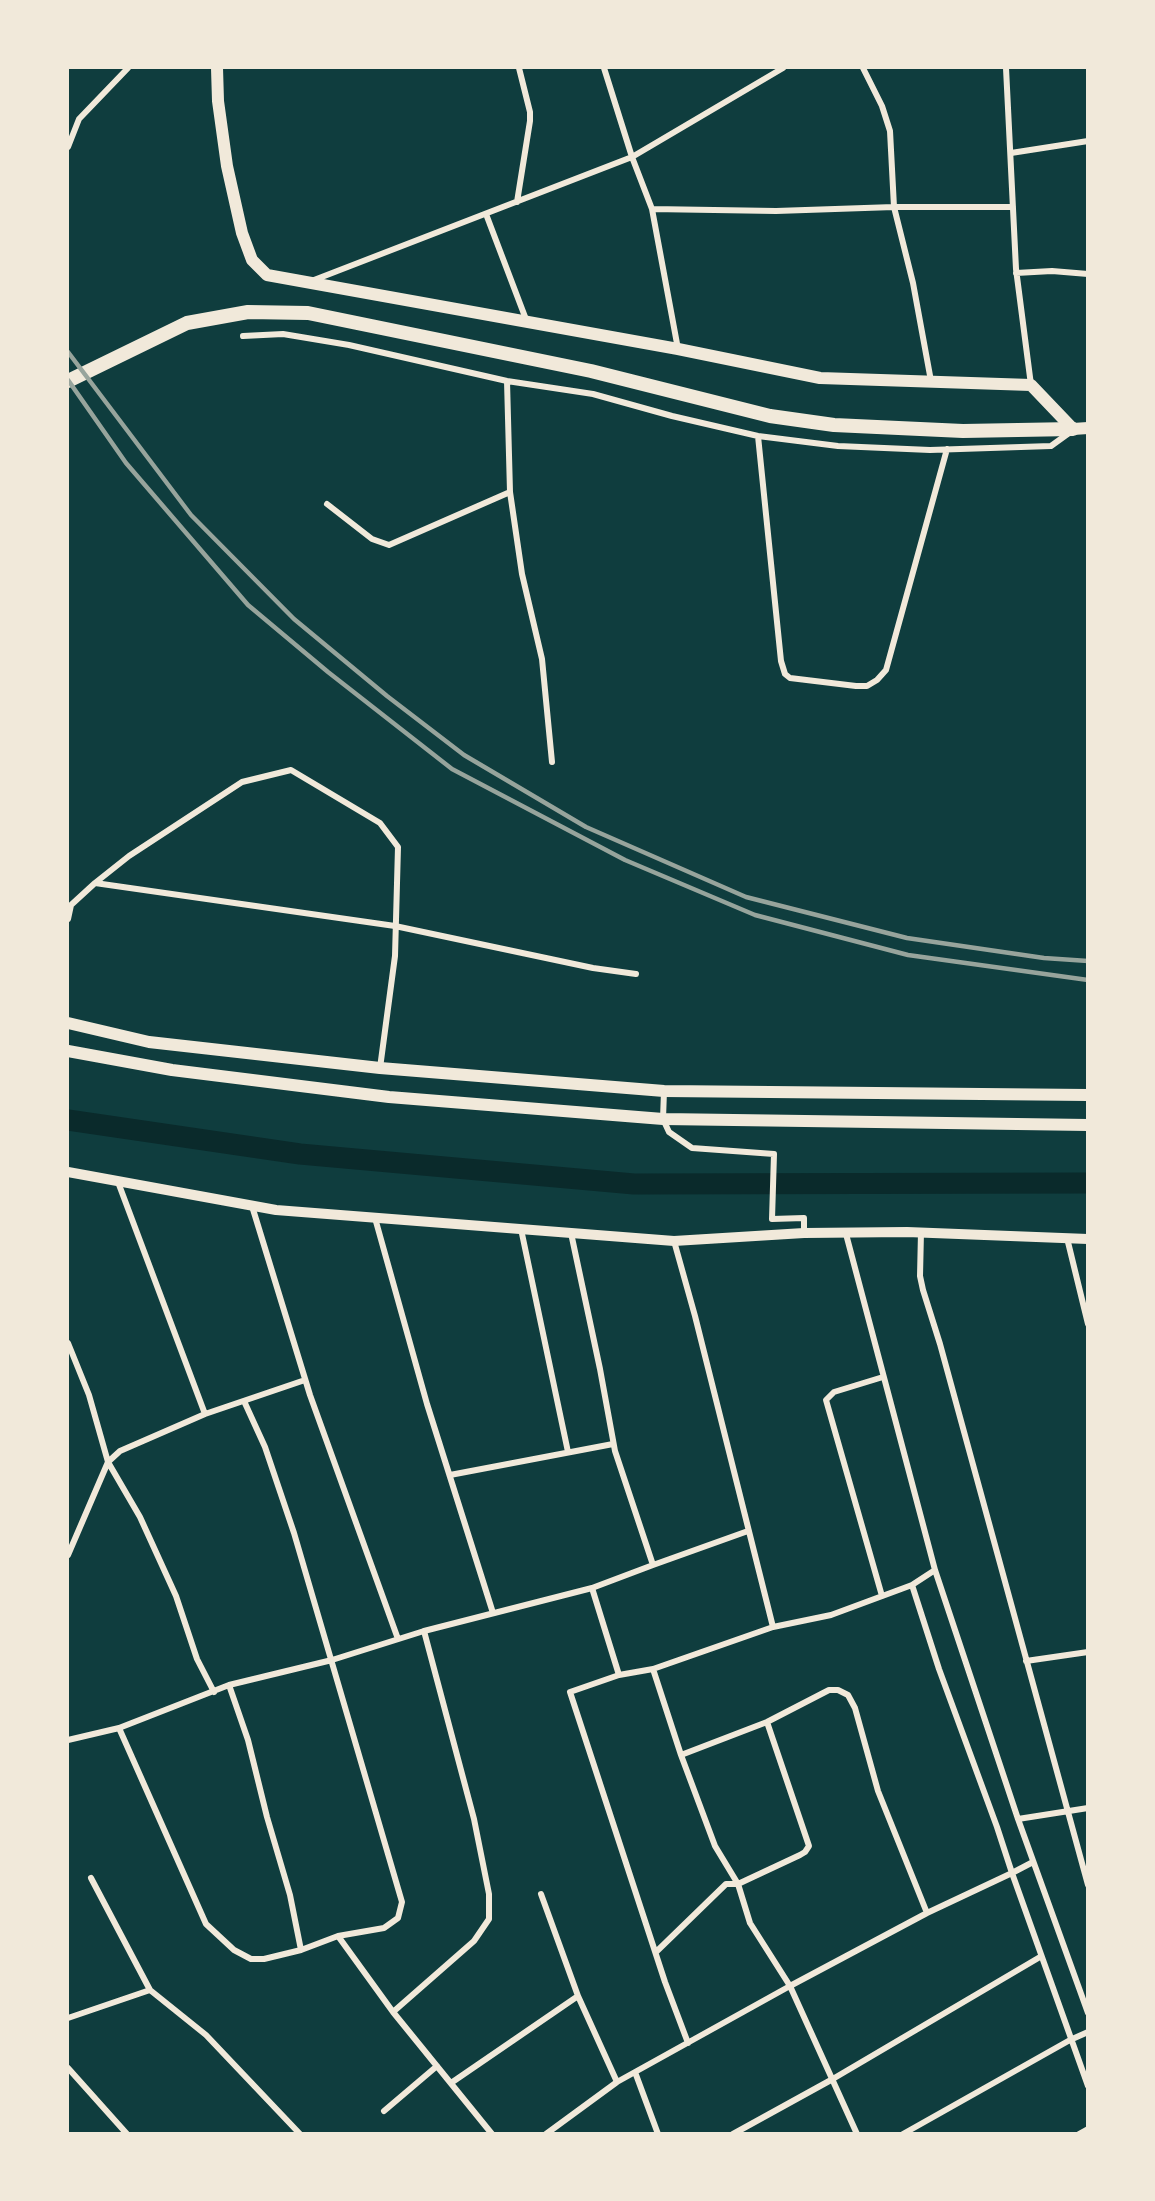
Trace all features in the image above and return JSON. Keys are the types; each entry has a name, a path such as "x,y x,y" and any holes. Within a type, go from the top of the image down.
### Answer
{"main road":[{"path":"217,68 218,100 227,166 242,232 252,260 267,275 678,349 820,378 1031,385 1081,429"},
{"path":"68,381 187,323 248,312 308,313 591,371 770,416 834,425 952,430 1081,429"},
{"path":"68,1023 149,1042 380,1068 664,1091 1088,1095"},
{"path":"68,1051 172,1070 390,1097 663,1119 1088,1125"}],"street":[{"path":"68,147 79,119 128,68"},
{"path":"517,202 530,121 519,68"},
{"path":"604,68 632,157 652,209 678,349"},
{"path":"309,282 632,157 783,68"},
{"path":"863,68 882,106 890,131 894,207 913,282 931,382"},
{"path":"1006,68 1016,273 1031,385"},
{"path":"1011,153 1088,141"},
{"path":"652,209 776,211 894,207 1013,207"},
{"path":"486,214 526,322"},
{"path":"1016,273 1052,271 1088,274"},
{"path":"243,336 283,334 349,345 507,381 593,394 672,416 758,436 838,446 947,449 1051,446 1081,429"},
{"path":"507,381 510,492 522,574 542,659 552,762"},
{"path":"758,436 781,661 785,674 790,678 856,686 867,686 877,680 886,670 947,449"},
{"path":"327,504 372,539 389,545 510,492"},
{"path":"68,920 69,903 129,856 242,782 291,770 381,824 398,847 395,956 380,1068"},
{"path":"94,883 395,926 593,968 636,974"},
{"path":"664,1091 663,1119 669,1132 692,1148 774,1154 772,1219 804,1218 804,1233"},
{"path":"68,1172 276,1210 674,1241 804,1233 907,1232 1088,1239"},
{"path":"118,1182 205,1413"},
{"path":"252,1206 306,1380 398,1639"},
{"path":"375,1218 427,1404 493,1613"},
{"path":"521,1229 568,1452"},
{"path":"921,1232 920,1276 923,1290 943,1355 1088,1885"},
{"path":"571,1233 613,1444 653,1565"},
{"path":"846,1234 934,1570 1018,1819 1088,2013"},
{"path":"1067,1238 1088,1324"},
{"path":"674,1241 698,1327 773,1627"},
{"path":"68,1343 89,1395 108,1462 140,1518 172,1586 198,1659 214,1692"},
{"path":"882,1596 826,1400 834,1392 883,1377"},
{"path":"68,1555 108,1462 120,1451 205,1413 306,1380"},
{"path":"119,1728 206,1924 234,1950 251,1959 264,1959 301,1950 338,1936 384,1928 398,1918 402,1902 332,1660 294,1533 265,1447 244,1401"},
{"path":"450,1475 613,1444"},
{"path":"68,1740 119,1728 229,1685 332,1660 424,1631 592,1588 748,1531"},
{"path":"688,2043 570,1692 619,1675 653,1669 773,1627 831,1615 912,1585 934,1570"},
{"path":"912,1585 1040,1957 1088,2086"},
{"path":"592,1588 619,1675"},
{"path":"393,2012 474,1941 489,1919 489,1894 474,1819 424,1631"},
{"path":"1026,1660 1088,1652"},
{"path":"653,1669 681,1755 715,1846 738,1884 750,1923 790,1986 856,2133"},
{"path":"229,1685 248,1740 290,1895 301,1950"},
{"path":"681,1755 766,1722 829,1690 838,1690 848,1695 855,1708 878,1791 927,1913"},
{"path":"656,1952 726,1884 738,1884 800,1855 809,1846 766,1722"},
{"path":"1018,1819 1088,1808"},
{"path":"546,2133 617,2082 927,1913 1033,1862"},
{"path":"91,1878 150,1990 206,2035 300,2133"},
{"path":"541,1894 578,1996 617,2082"},
{"path":"338,1936 393,2012 492,2133"},
{"path":"733,2133 831,2080 1040,1957"},
{"path":"68,2018 150,1990"},
{"path":"451,2083 578,1996"},
{"path":"903,2133 1088,2032"},
{"path":"384,2111 437,2066"},
{"path":"68,2068 127,2133"},
{"path":"635,2072 658,2133"},
{"path":"750,2125 754,2133"},
{"path":"1079,2133 1088,2129"}],"waterway":[{"path":"68,1120 300,1154 634,1184 1088,1183"}],"railway":[{"path":"68,352 191,515 294,619 387,696 464,755 586,827 746,897 907,938 1044,958 1088,961"},
{"path":"68,380 126,463 248,605 328,672 452,769 625,860 755,915 908,955 1088,980"}]}
